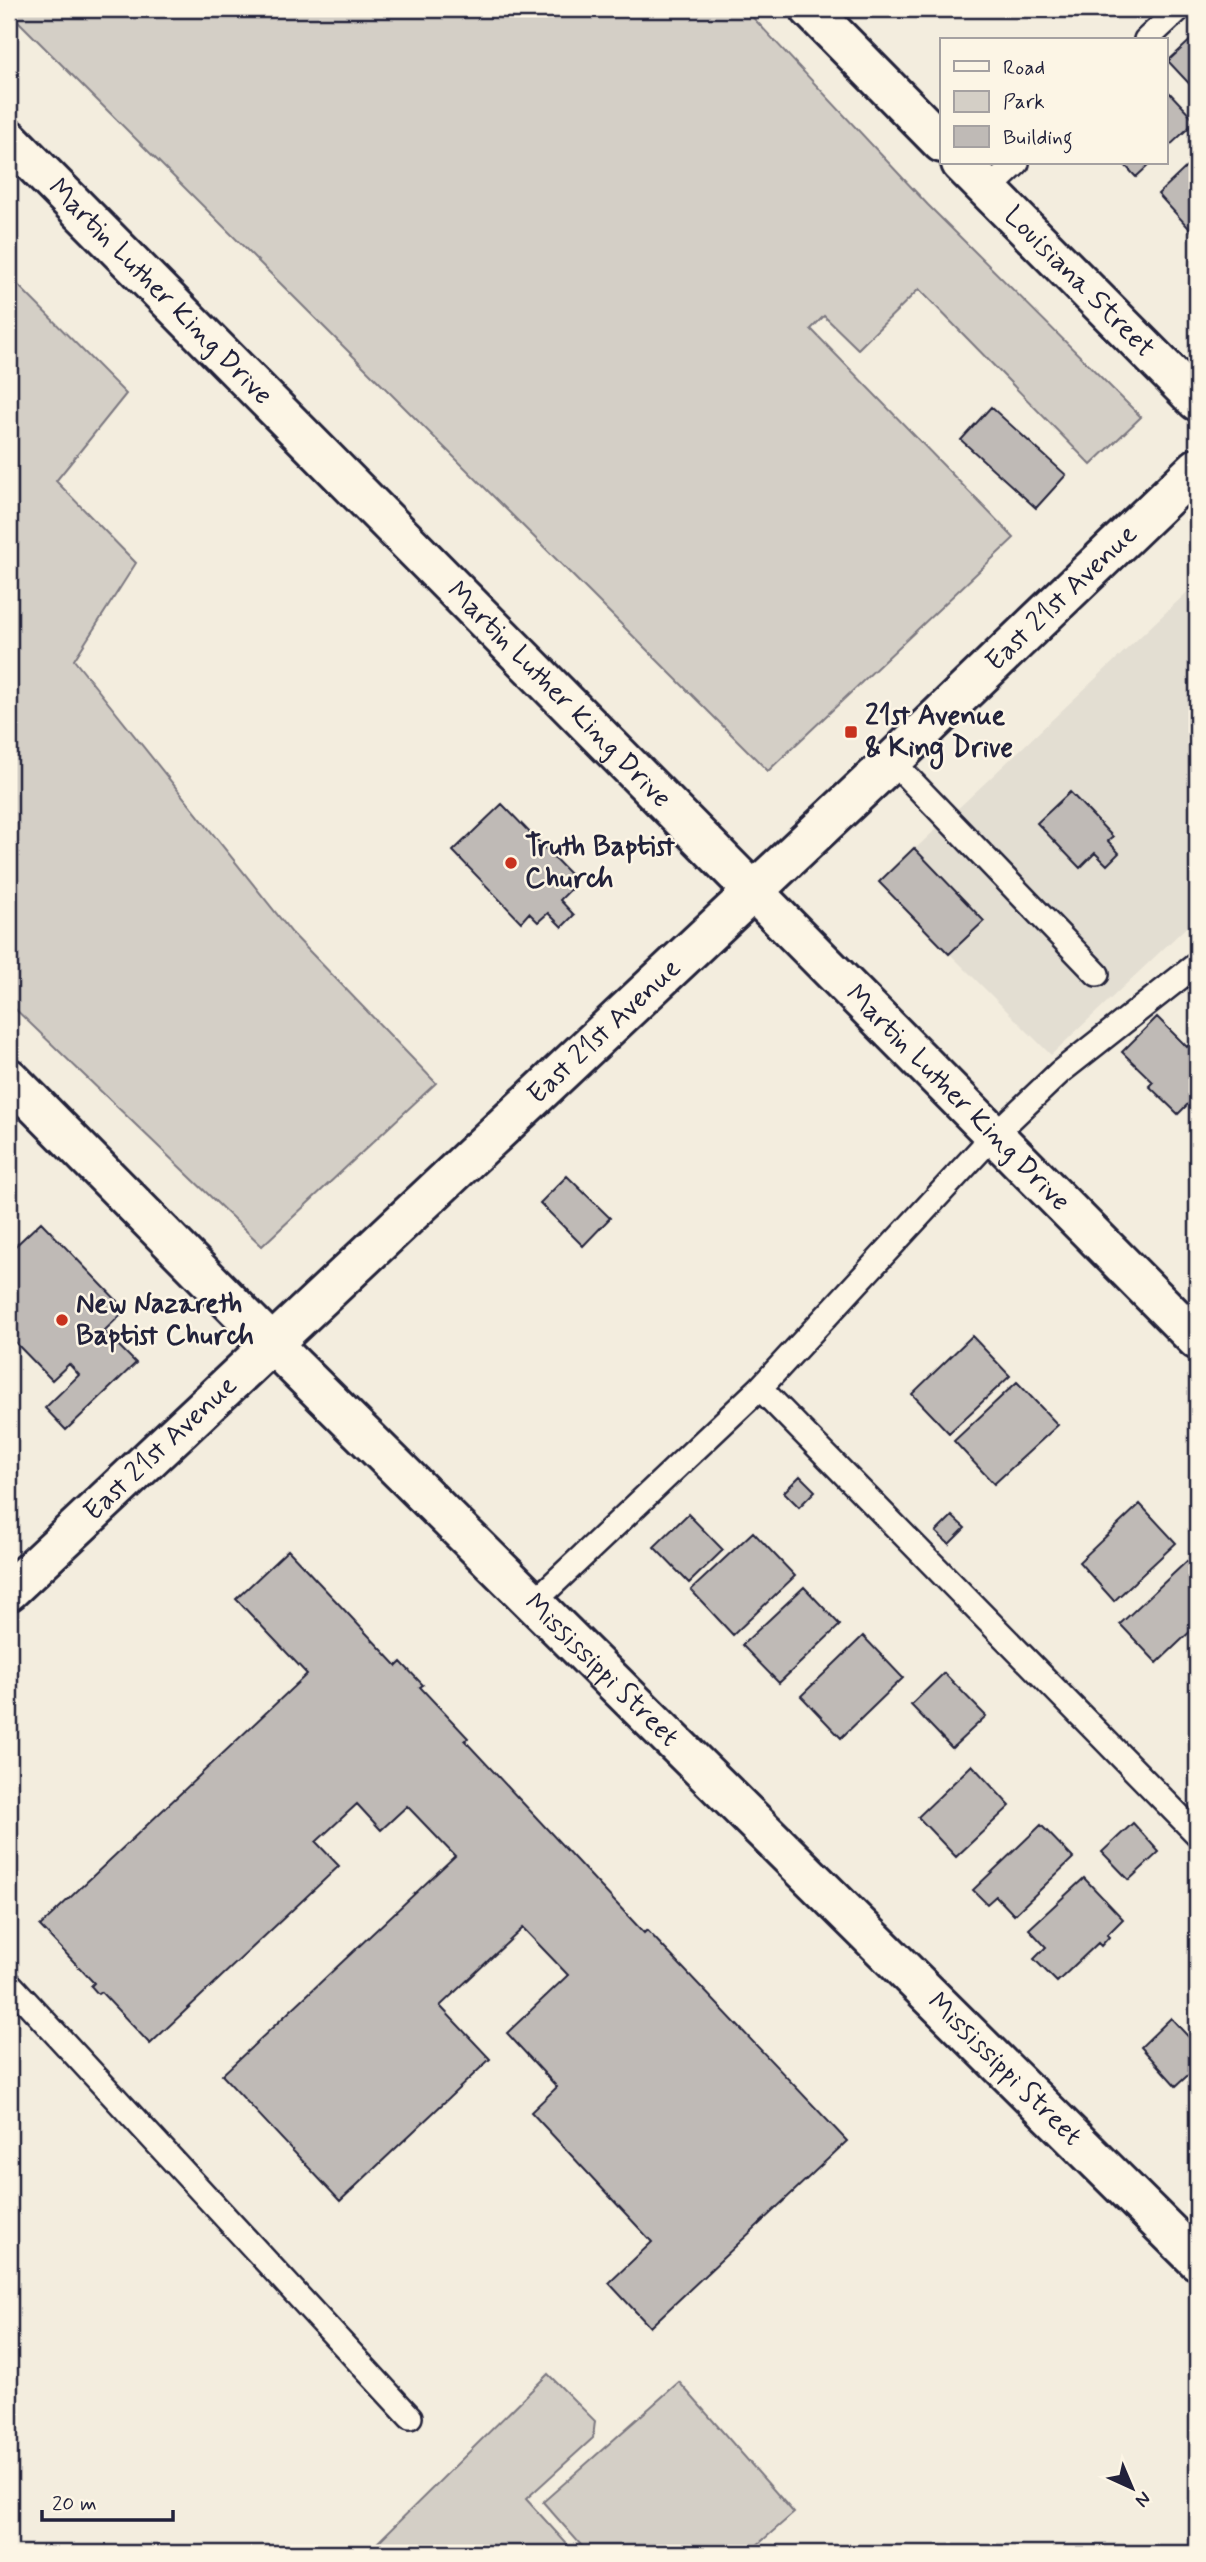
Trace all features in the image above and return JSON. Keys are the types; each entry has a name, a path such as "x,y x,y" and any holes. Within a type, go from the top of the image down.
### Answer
{"street":[{"path":"810,9 940,141"},
{"name":"Martin Luther King Drive","path":"9,138 1197,1340"},
{"name":"Louisiana Street","path":"962,164 1197,401"},
{"name":"East 21st Avenue","path":"9,1591 892,761 1197,468"},
{"name":"Mississippi Street","path":"9,1078 272,1344 1197,2260"}],"lane":[{"path":"1148,38 1179,9"},
{"path":"988,190 1016,164"},
{"path":"892,761 1097,974"},
{"path":"533,1603 760,1388 994,1135 1060,1072 1197,964"},
{"path":"760,1388 1197,1834"},
{"path":"9,1983 410,2417"}],"shaded area":[{"path":"1197,583 1197,917 1051,1055 879,883"}],"green space":[{"path":"9,9 745,9 928,205 1141,417 1091,465 919,289 858,349 824,316 811,329 1014,538 768,771 9,12"},
{"path":"9,276 126,394 56,481 136,563 74,660 292,933 436,1083 262,1246 9,1003"},
{"path":"548,2374 595,2421 593,2438 526,2499 575,2553 367,2553"},
{"path":"679,2382 794,2513 748,2553 588,2553 543,2502"}],"building":[{"path":"1197,34 1197,92 1168,61"},
{"path":"1168,91 1196,121 1168,147"},
{"path":"1197,157 1197,237 1158,194"},
{"path":"1124,164 1150,164 1136,177"},
{"path":"991,407 1066,475 1036,508 961,440"},
{"path":"1070,792 1113,837 1108,841 1119,853 1107,865 1095,853 1080,868 1037,823"},
{"name":"Truth Baptist Church","path":"502,804 570,874 562,881 570,890 560,900 574,915 562,927 548,913 538,922 529,913 521,922 453,851"},
{"path":"914,848 984,921 949,954 879,882"},
{"path":"1157,1017 1187,1047 1197,1037 1197,1095 1178,1114 1149,1086 1153,1082 1122,1052"},
{"path":"567,1176 610,1218 583,1246 540,1203"},
{"name":"New Nazareth Baptist Church","path":"41,1222 126,1310 104,1331 136,1363 66,1430 45,1408 79,1375 69,1364 52,1380 9,1336 9,1252"},
{"path":"972,1336 1010,1376 949,1433 912,1394"},
{"path":"1017,1382 1058,1425 994,1484 954,1441"},
{"path":"800,1476 815,1491 799,1507 784,1492"},
{"path":"1140,1504 1176,1543 1114,1601 1079,1562"},
{"path":"688,1514 723,1550 689,1583 654,1547"},
{"path":"952,1516 965,1528 949,1544 936,1532"},
{"path":"753,1532 795,1576 733,1635 691,1590"},
{"path":"288,1550 397,1666 401,1662 423,1685 420,1687 468,1738 465,1741 644,1933 647,1930 847,2141 650,2327 609,2283 652,2242 531,2112 557,2087 507,2033 568,1975 523,1928 440,2006 490,2059 340,2201 222,2075 455,1856 407,1806 381,1830 357,1804 316,1842 339,1866 150,2044 101,1992 98,1994 91,1986 94,1983 40,1926 307,1674 236,1599"},
{"path":"1187,1561 1197,1571 1197,1625 1157,1663 1120,1624"},
{"path":"804,1587 840,1625 779,1683 742,1645"},
{"path":"863,1636 903,1678 841,1738 801,1696"},
{"path":"944,1673 986,1716 952,1748 911,1705"},
{"path":"972,1765 1010,1806 956,1857 918,1817"},
{"path":"1133,1823 1159,1852 1129,1880 1102,1852"},
{"path":"1041,1825 1073,1858 1014,1915 996,1896 987,1904 973,1890"},
{"path":"1084,1878 1123,1919 1107,1935 1109,1937 1101,1946 1098,1943 1057,1982 1034,1959 1046,1947 1029,1929"},
{"path":"1171,2018 1197,2046 1197,2067 1176,2086 1141,2047"}],"place":[{"name":"21st Avenue & King Drive","path":"851,732"},
{"name":"Truth Baptist Church","path":"511,863"},
{"name":"New Nazareth Baptist Church","path":"62,1320"}]}
